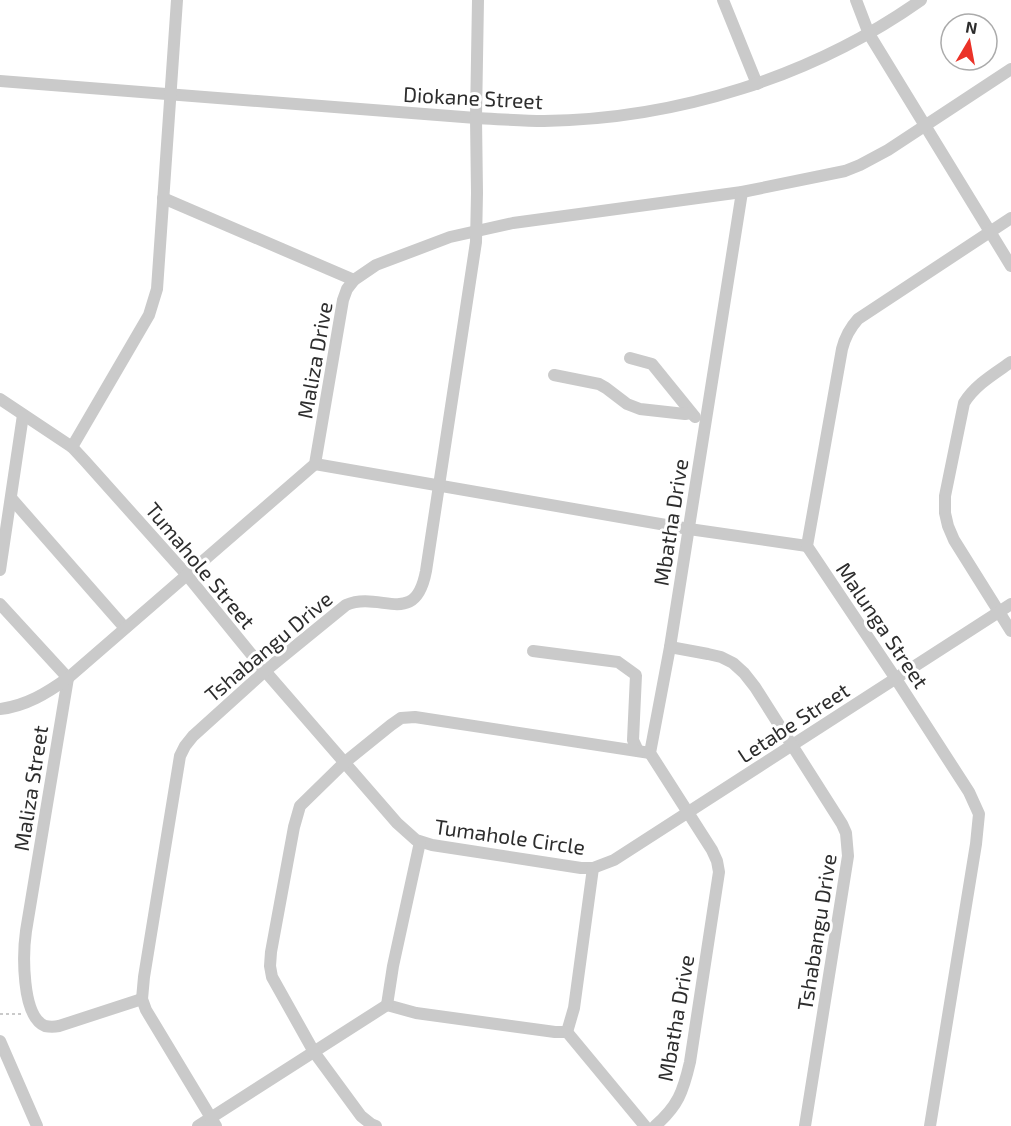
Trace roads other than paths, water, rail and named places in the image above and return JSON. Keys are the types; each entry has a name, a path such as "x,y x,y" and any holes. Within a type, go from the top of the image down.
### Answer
{"street":[{"path":"72,447 141,330 157,289 177,0"},
{"name":"Tshabangu Drive","path":"142,999 180,756 185,746 193,736 265,671 346,605 354,601 402,604 413,600 424,579 477,230 478,0"},
{"path":"723,0 757,84"},
{"path":"856,0 870,34 1011,266"},
{"name":"Diokane Street","path":"0,81 476,118 543,121 581,119 663,109 757,84 798,68 870,34 921,0"},
{"path":"742,192 845,171 873,158 1011,69"},
{"name":"Maliza Drive","path":"315,464 343,300 354,280 376,266 450,237 477,230 513,223 742,192"},
{"name":"Mbatha Drive","path":"655,1126 680,1097 686,1080 718,872 717,861 712,850 689,813 644,752 670,647 742,192"},
{"path":"163,198 354,280"},
{"path":"0,709 26,703 68,678 315,464 689,529 807,546 842,349 849,328 858,319 1011,218"},
{"path":"630,358 652,364 691,413 706,422"},
{"path":"1011,362 979,385 964,403 945,496 945,513 954,540 1011,631"},
{"path":"554,375 599,384 627,404 640,410 691,413"},
{"name":"Tumahole Street","path":"0,399 72,447 186,574 265,671 397,824 420,842"},
{"path":"0,570 23,415"},
{"path":"0,479 125,628"},
{"name":"Malunga Street","path":"807,546 969,792 979,814 930,1126"},
{"path":"0,604 68,678"},
{"name":"Letabe Street","path":"593,868 614,860 689,813 1011,604"},
{"name":"Tshabangu Drive","path":"670,647 708,654 734,663 744,673 793,745 846,833 848,856 805,1126"},
{"path":"533,651 618,662 636,675 633,740 644,752"},
{"name":"Maliza Street","path":"68,678 24,945 24,975 27,993 34,1014 43,1025 54,1027 142,999"},
{"path":"376,1126 361,1116 314,1052 272,977 271,952 300,806 344,763 401,718 415,717 644,752"},
{"name":"Tumahole Circle","path":"387,1005 393,966 420,842 556,865 593,868 574,1008 567,1032"},
{"path":"142,999 146,1010 213,1122"},
{"path":"198,1126 213,1122 387,1005 416,1013 567,1032 645,1126"},
{"path":"0,1041 37,1126"}]}
